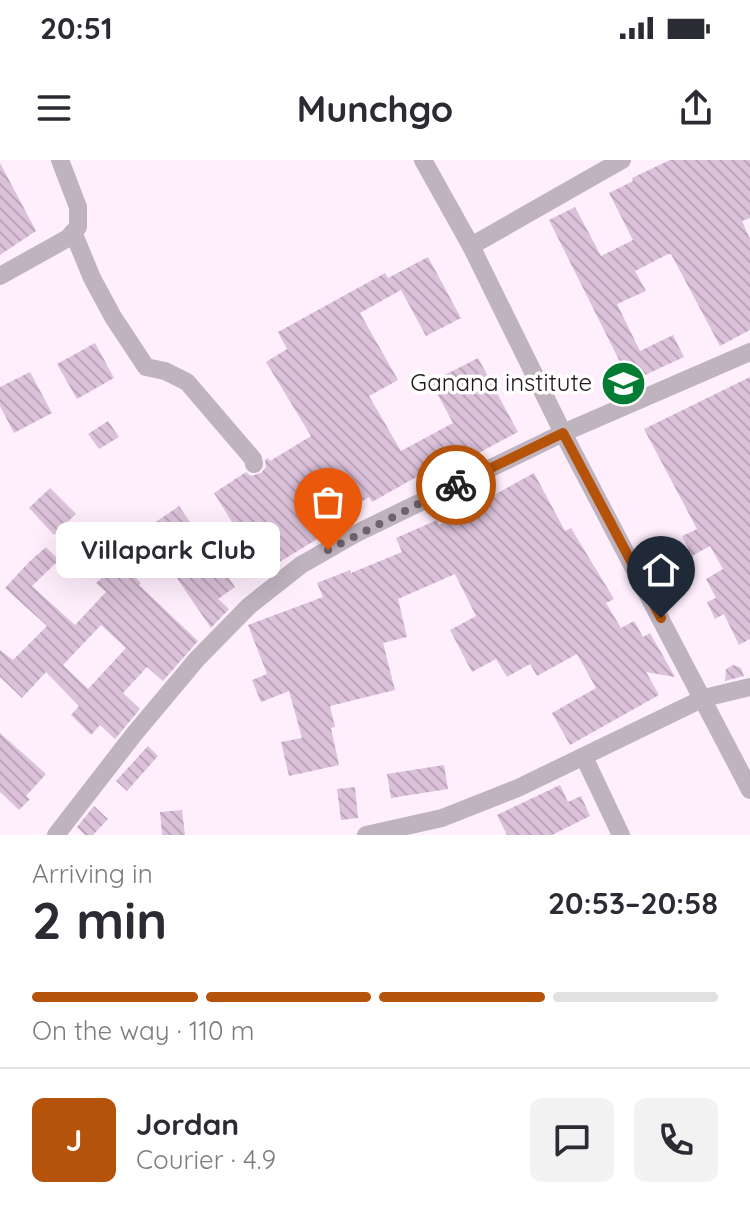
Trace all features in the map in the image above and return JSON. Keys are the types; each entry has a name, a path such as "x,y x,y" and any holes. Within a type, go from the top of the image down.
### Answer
{"street":[{"path":"0,276 68,238 78,227 78,207 60,160"},
{"path":"423,160 471,246 563,433 750,790"},
{"path":"471,246 622,160"},
{"path":"73,232 92,278 146,367 165,371 187,382 254,464"},
{"path":"56,835 197,659 249,606 301,565 355,534 563,433 750,352"},
{"path":"366,835 442,818 518,788 704,698 750,687"},
{"path":"584,757 621,835"}],"building":[{"path":"670,160 750,160 750,218 742,221 750,239 750,330 720,346 671,254 668,254 635,271 646,291 617,304 640,351 673,335 684,357 630,382 549,220 575,207 601,256 633,240 609,193"},
{"path":"0,163 36,231 0,255"},
{"path":"428,257 461,318 426,336 401,290 360,313 398,380 369,396 401,451 453,423 431,382 478,358 518,432 424,482 420,475 372,502 369,497 314,531 319,538 263,572 214,493 246,472 251,476 261,473 266,467 265,460 268,458 270,461 311,436 266,362 287,349 278,332 385,273 388,278"},
{"path":"95,343 114,378 77,399 57,364"},
{"path":"30,372 52,413 14,433 0,406 0,387"},
{"path":"750,377 750,639 739,645 724,614 715,619 707,602 716,598 706,579 723,569 710,546 692,556 682,536 697,529 644,429"},
{"path":"108,421 119,437 99,449 88,434"},
{"path":"534,473 565,531 571,528 614,599 606,603 621,628 634,621 643,637 650,633 675,677 646,672 659,695 570,745 552,713 596,688 577,654 537,676 530,664 507,677 496,659 472,672 450,630 476,616 455,574 398,599 407,637 383,643 395,690 330,706 339,765 289,776 281,742 302,738 289,691 261,702 252,680 267,674 248,625 323,597 317,583 402,552 396,538 437,520 439,525"},
{"path":"50,488 76,514 54,535 29,508"},
{"path":"179,506 235,587 218,599 229,609 211,628 159,552 133,575 141,583 139,585 198,641 163,681 147,667 123,693 140,709 115,739 100,725 91,735 71,715 79,706 46,672 22,698 0,677 0,650 13,660 47,626 5,588 46,547 59,560 32,586 75,625 106,592 96,583 128,553 99,555 132,525 140,533","holes":["101,625 126,648 88,689 63,665"]},
{"path":"733,665 741,668 744,676 725,681 726,669"},
{"path":"0,733 46,774 26,796 30,799 19,810 0,792"},
{"path":"148,746 158,756 127,791 116,781"},
{"path":"444,765 448,789 391,798 387,774"},
{"path":"560,785 568,802 581,796 590,816 552,835 507,835 497,815"},
{"path":"355,787 358,818 341,820 337,789"},
{"path":"94,806 108,819 93,835 85,835 77,827"},
{"path":"182,810 185,835 162,835 160,812"}],"way so far":[{"path":"328,550 456,485"}],"place":[{"name":"Ganana institute","path":"623,383"},
{"name":"Villapark Club","path":"328,550"}],"route":[{"path":"456,485 563,433 661,618"}]}
